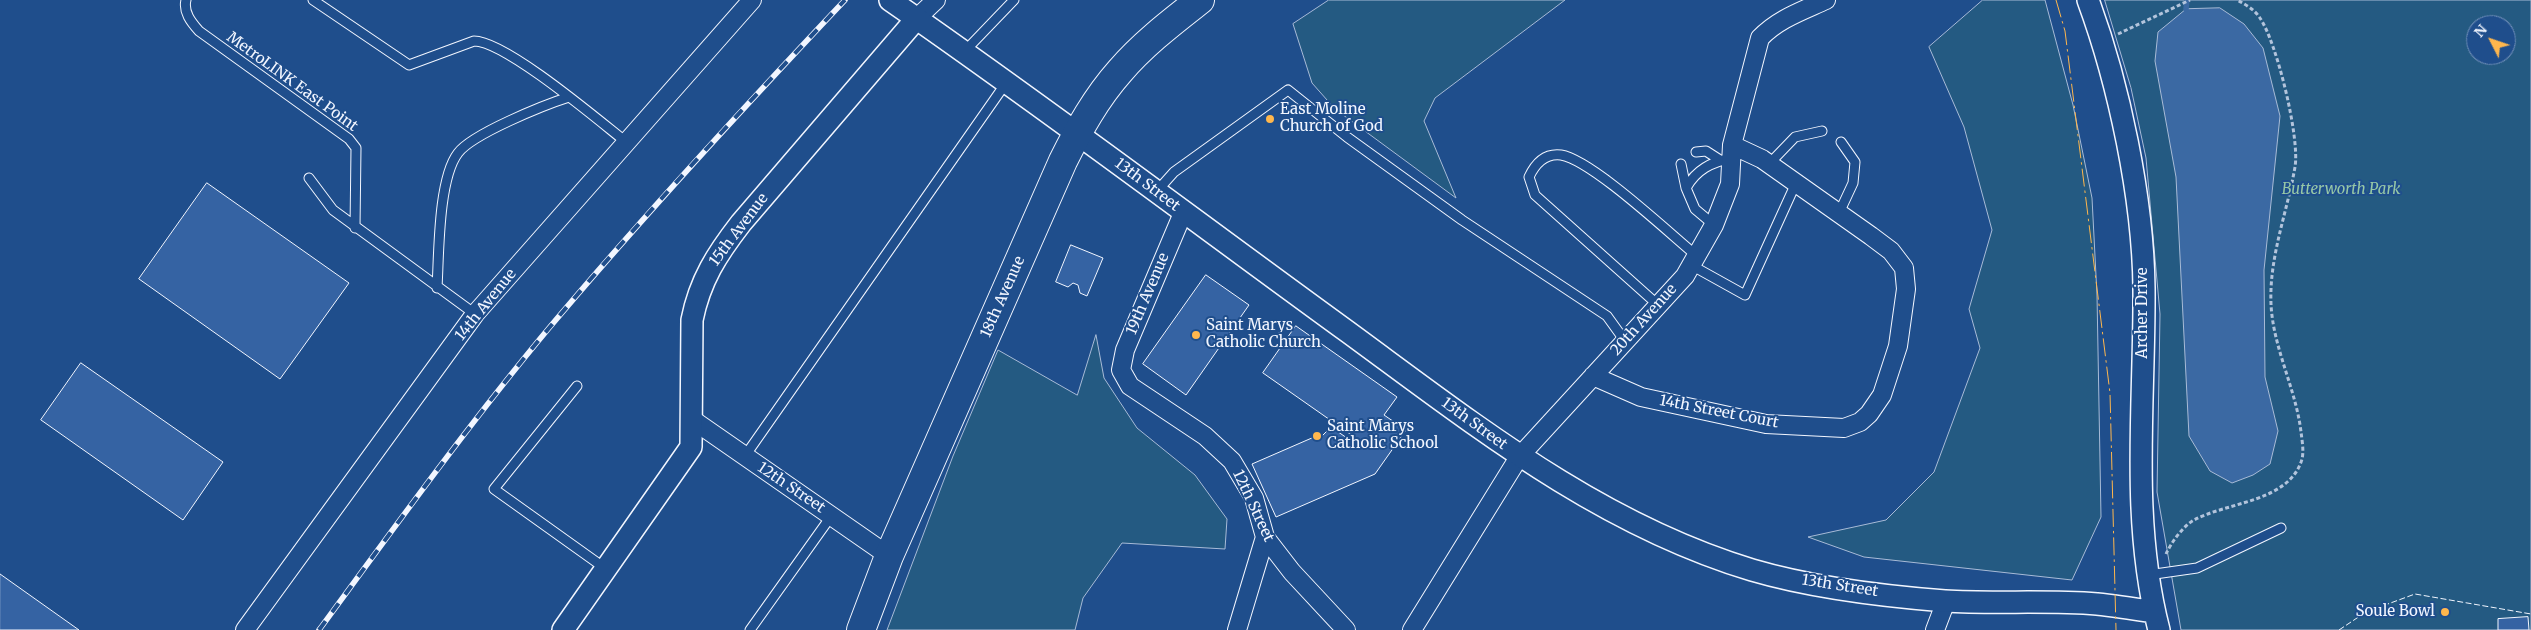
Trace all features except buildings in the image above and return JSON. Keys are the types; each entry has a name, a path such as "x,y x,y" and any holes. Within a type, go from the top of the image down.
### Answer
{"main road":[{"name":"18th Avenue","path":"861,630 889,556 1063,161 1077,134 1120,70 1142,48 1200,0"}],"street":[{"name":"14th Avenue","path":"245,630 475,314 752,0"},
{"name":"13th Street","path":"890,0 1077,134 1519,457 1617,515 1698,553 1756,571 1807,582 1946,601 2095,604 2157,621"},
{"name":"15th Avenue","path":"563,630 691,447 693,420 692,320 695,305 714,259 741,223 917,18 936,0"},
{"name":"20th Avenue","path":"1412,630 1519,457 1658,305 1694,261 1714,225 1730,184 1728,154 1760,38 1784,18 1826,0"},
{"name":"Archer Drive","path":"2088,0 2113,80 2133,178 2142,236 2144,286 2142,510 2157,574 2157,621"},
{"name":"14th Street Court","path":"1593,376 1641,397 1766,424 1844,428 1860,422 1869,414 1882,395 1892,370 1906,289 1904,268 1892,251 1769,164 1728,154"},
{"name":"19th Avenue","path":"1124,378 1121,370 1125,350 1183,213"},
{"name":"12th Street","path":"1124,378 1142,395 1205,436 1232,461 1254,498 1265,537 1292,572 1346,630"},
{"name":"12th Street","path":"693,420 889,556"},
{"path":"1237,630 1265,537"},
{"path":"1935,630 1946,601"}],"lane":[{"name":"MetroLINK East Point","path":"186,0 185,6 189,19 199,31 349,139 356,148 355,228"},
{"path":"313,0 409,65 474,41 484,41 522,64 569,97 626,142"},
{"path":"963,54 1014,0"},
{"path":"745,456 1006,83"},
{"path":"1156,192 1174,172 1288,90 1347,138 1462,220 1607,316 1625,341"},
{"path":"437,288 440,228 446,188 451,165 458,152 473,141 546,105 569,97"},
{"path":"1769,164 1795,137 1822,131"},
{"path":"1839,213 1853,183 1855,162 1841,142"},
{"path":"1696,152 1706,151 1728,154"},
{"path":"1686,188 1693,176 1728,154"},
{"path":"1658,305 1536,195 1529,177 1536,165 1548,156 1578,161 1601,176 1694,261 1745,295 1796,183"},
{"path":"1681,164 1686,188 1696,209 1714,225"},
{"path":"309,178 333,210 355,228 475,314"},
{"path":"577,386 494,490 606,569"},
{"path":"750,630 832,515"},
{"path":"2157,574 2197,568 2281,528"}],"path":[{"path":"2101,43 2190,0"},
{"path":"2157,574 2166,553 2192,521 2210,513 2267,496 2282,485 2294,472 2302,458 2298,411 2278,344 2271,305 2274,263 2295,166 2294,136 2276,51 2260,17 2246,4 2236,0"}],"green space":[{"path":"1329,0 1565,0 1435,98 1424,121 1456,198 1335,109 1312,83 1293,24"},
{"path":"1983,0 2045,0 2073,105 2092,198 2097,295 2101,517 2072,580 1864,557 1808,537 1886,520 1934,472 1980,348 1969,309 1992,230 1964,127 1929,47"},
{"name":"Butterworth Park","path":"2105,0 2531,0 2531,630 2181,630 2157,492 2160,314 2146,158 2131,88"},
{"path":"1096,335 1104,378 1137,428 1195,475 1227,519 1225,549 1122,543 1083,598 1075,630 887,630 953,456 998,350 1077,395"}],"shaded area":[{"path":"2220,8 2244,24 2263,48 2280,116 2264,270 2265,377 2278,431 2270,464 2253,475 2232,483 2210,471 2189,436 2176,177 2155,61 2158,32 2186,9"}],"waterway":[{"path":"2186,9 2187,0"}],"railway":[{"path":"319,630 460,439 549,328 621,244 845,0"}],"fence":[{"path":"2339,630 2366,612 2415,594 2531,614"}],"power":[{"path":"2056,0 2065,31 2110,393 2116,630"}],"place":[{"name":"East Moline Church of God","path":"1270,119"},
{"name":"Saint Marys Catholic Church","path":"1196,335"},
{"name":"Saint Marys Catholic School","path":"1317,436"},
{"name":"Soule Bowl","path":"2445,612"}]}
